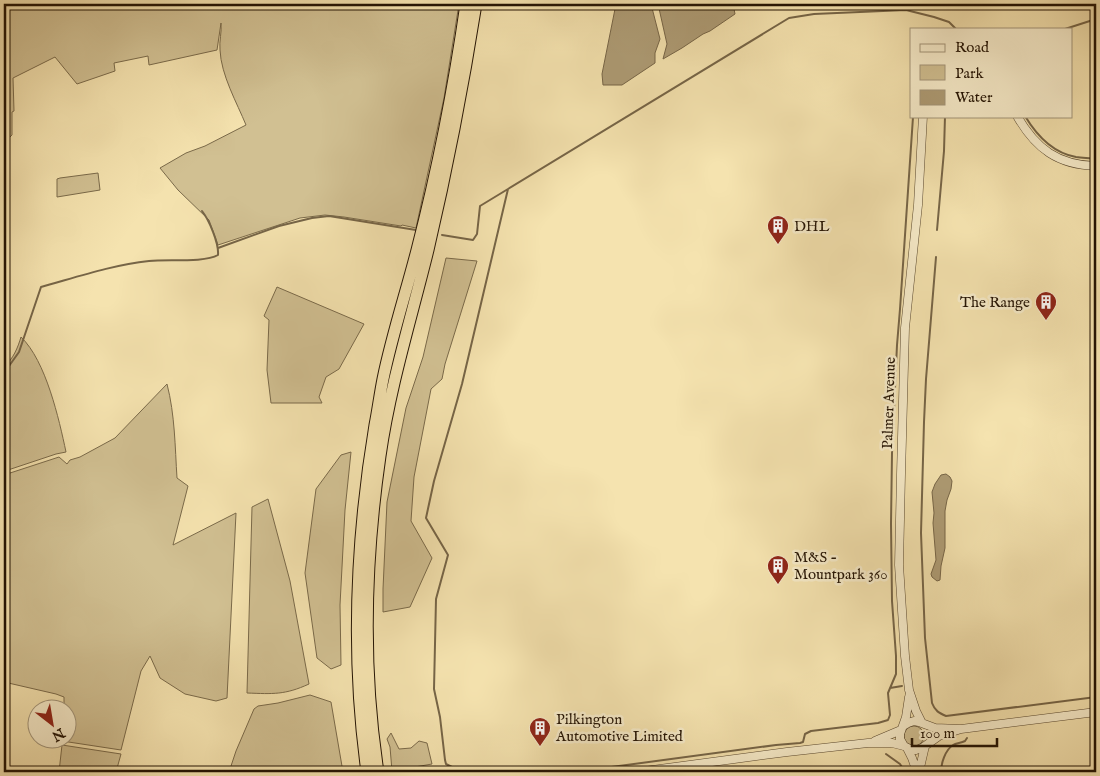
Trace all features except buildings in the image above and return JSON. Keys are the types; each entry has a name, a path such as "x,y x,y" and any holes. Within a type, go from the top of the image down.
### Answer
{"highway":[{"path":"367,772 358,673 358,588 362,522 370,455 383,378 418,248 446,122 466,4"},
{"path":"378,772 373,742 367,671 368,586 372,523 380,455 394,378 428,249 456,122 476,4"}],"street":[{"name":"Palmer Avenue","path":"909,690 899,565 901,474 905,328 918,213 923,118"},
{"path":"1018,118 1041,148 1052,155 1072,163 1096,166"},
{"path":"909,690 916,711 929,734 918,772"},
{"path":"909,690 908,710 900,739 918,772"},
{"path":"868,743 916,721 935,728 961,729 1096,712"},
{"path":"637,772 868,743 892,743 916,750 939,736 961,729"}],"green space":[{"path":"4,4 459,4 444,98 416,228 325,215 300,218 218,245 209,220 178,190 160,168 186,153 205,146 246,125 223,69 220,47 221,23 217,50 149,65 148,56 114,63 115,71 77,84 55,57 13,78 14,111 12,112 12,135 4,143"},
{"path":"98,173 100,190 57,197 57,179"},
{"path":"446,258 477,261 442,379 431,389 414,477 411,521 432,558 410,607 383,612 387,502 406,408 423,357"},
{"path":"277,287 364,324 339,369 326,377 319,397 322,403 271,403 267,370 269,320 264,316"},
{"path":"21,337 38,360 44,375 60,423 66,452 4,470 4,366 13,357"},
{"path":"167,384 173,419 177,478 188,486 173,545 236,513 227,698 216,701 185,694 160,678 150,656 141,671 121,750 78,743 78,698 64,698 56,694 4,682 4,475 59,457 67,464 70,460 80,457 115,438"},
{"path":"351,452 345,510 340,605 341,665 331,669 317,658 305,573 316,489 341,455"},
{"path":"268,499 290,581 309,684 279,693 247,693 252,507"},
{"path":"310,695 331,702 343,772 229,772 254,709 258,706"},
{"path":"914,726 921,729 924,736 921,743 914,746 907,743 904,736 907,729"},
{"path":"391,733 399,749 411,748 419,741 427,743 432,764 392,771 390,747 387,739"},
{"path":"78,747 121,754 116,772 59,772 62,748"}],"water":[{"path":"616,4 651,4 660,39 655,53 655,63 622,85 603,85 602,74"},
{"path":"658,4 733,4 735,14 663,59 667,44"},
{"path":"946,474 952,481 945,511 945,548 940,580 937,581 931,574 936,560 932,492 941,475"}],"waterway":[{"path":"471,772 452,767 446,764 445,760 440,717 434,689 436,599 448,555 426,518 434,481 462,384 508,189 789,18 814,14 906,10 949,22 955,28"},
{"path":"1068,28 1096,19"},
{"path":"574,772 800,743 803,742 805,734 811,731 878,723 888,720 890,715 888,693 896,674 892,601 892,453 897,345 913,118"},
{"path":"937,230 945,118"},
{"path":"1026,118 1040,137 1053,148 1068,155 1096,159"},
{"path":"442,235 473,240 477,234 480,206 508,189"},
{"path":"4,368 9,366 19,352 41,287 122,265 157,260 204,259 218,255 213,232 202,211"},
{"path":"218,248 279,226 329,216 416,230"},
{"path":"936,257 926,379 921,533 925,638 932,703 934,708 946,716 1096,697"},
{"path":"890,688 902,686"},
{"path":"941,772 948,750 953,745 965,741 967,738"},
{"path":"886,754 900,764 905,772"}],"place":[{"name":"DHL","path":"778,245"},
{"name":"The Range","path":"1046,321"},
{"name":"M&S - Mountpark 360","path":"778,585"},
{"name":"Pilkington Automotive Limited","path":"540,747"}]}
